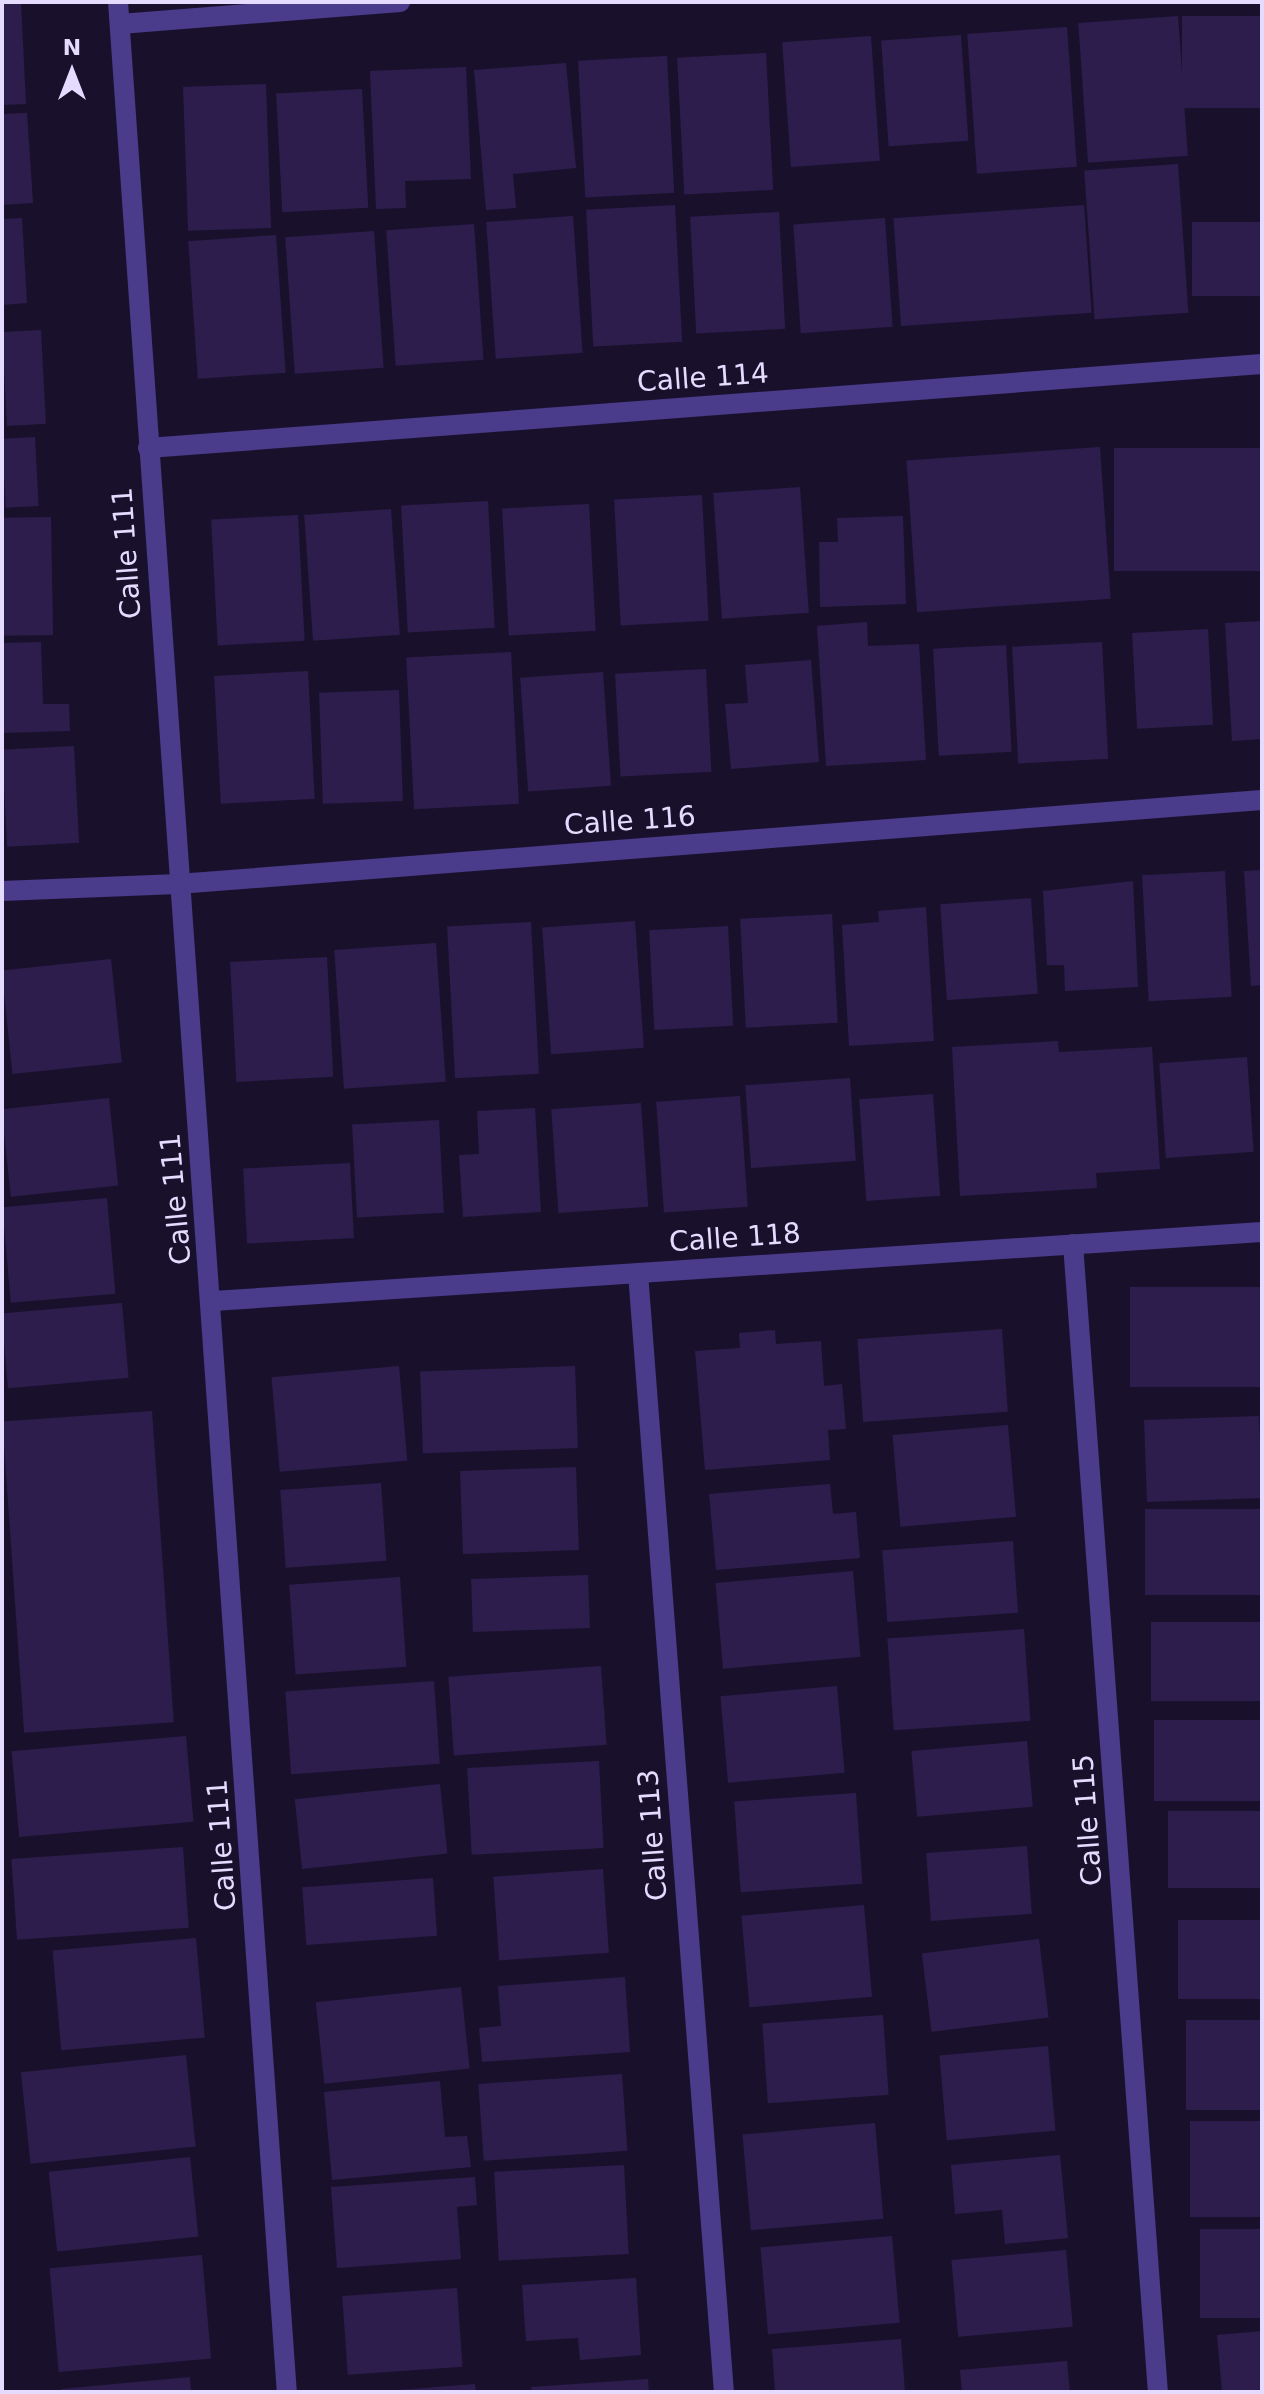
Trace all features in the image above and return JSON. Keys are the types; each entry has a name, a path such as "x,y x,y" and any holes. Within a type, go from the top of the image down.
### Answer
{"street":[{"name":"Calle 111","path":"118,2 178,884 213,1301 287,2392"},
{"path":"120,24 400,2"},
{"name":"Calle 114","path":"148,448 1262,364"},
{"name":"Calle 116","path":"2,891 178,884 1262,800"},
{"name":"Calle 118","path":"213,1301 1262,1232"},
{"name":"Calle 115","path":"1073,1244 1158,2392"},
{"name":"Calle 113","path":"638,1273 724,2392"}],"building":[{"path":"2,2 21,2 26,104 2,105"},
{"path":"1178,16 1188,156 1088,163 1078,23"},
{"path":"1182,16 1262,16 1262,108 1182,108"},
{"path":"1067,27 1077,167 977,174 967,34"},
{"path":"961,35 968,141 889,146 881,41"},
{"path":"871,36 880,161 791,167 782,42"},
{"path":"766,53 773,190 684,194 677,58"},
{"path":"667,56 674,193 585,197 578,61"},
{"path":"566,63 576,168 513,174 516,208 486,210 474,70"},
{"path":"466,67 471,179 405,181 406,208 376,209 370,71"},
{"path":"266,84 271,228 188,231 183,87"},
{"path":"362,89 368,208 282,212 276,94"},
{"path":"27,113 33,203 2,205 2,114"},
{"path":"1178,164 1188,313 1095,319 1084,171"},
{"path":"675,205 682,342 593,346 586,210"},
{"path":"1084,205 1092,313 901,326 893,218"},
{"path":"779,212 785,329 696,333 690,217"},
{"path":"573,216 583,353 496,359 486,222"},
{"path":"22,218 27,303 2,305 2,219"},
{"path":"885,218 893,327 801,333 793,224"},
{"path":"1192,222 1262,222 1262,296 1192,296"},
{"path":"474,224 483,360 396,366 386,230"},
{"path":"374,231 384,368 295,374 285,237"},
{"path":"276,235 286,373 198,379 188,241"},
{"path":"41,330 46,424 7,426 2,332"},
{"path":"35,437 39,506 6,508 2,439"},
{"path":"1100,447 1111,599 917,612 906,461"},
{"path":"1114,448 1262,448 1262,571 1114,571"},
{"path":"800,487 809,613 722,619 713,493"},
{"path":"702,495 709,621 621,625 614,500"},
{"path":"488,501 495,628 408,632 401,506"},
{"path":"589,504 596,631 509,635 502,509"},
{"path":"391,509 400,635 313,641 304,515"},
{"path":"298,515 305,641 218,645 211,520"},
{"path":"903,516 906,604 820,607 819,542 838,542 837,518"},
{"path":"51,517 53,635 4,636 2,518"},
{"path":"1262,621 1262,739 1232,741 1225,623"},
{"path":"867,622 868,646 919,644 926,760 826,766 817,626"},
{"path":"1208,629 1213,725 1137,729 1132,633"},
{"path":"41,642 43,704 69,704 70,731 2,733 2,643"},
{"path":"1102,642 1108,759 1018,764 1012,647"},
{"path":"1006,645 1012,752 939,756 933,649"},
{"path":"511,652 519,804 414,809 406,657"},
{"path":"811,660 819,762 731,769 725,704 748,703 745,665"},
{"path":"706,669 711,772 621,777 615,674"},
{"path":"308,671 315,799 221,804 214,676"},
{"path":"603,672 611,786 528,792 520,678"},
{"path":"399,690 403,801 323,804 319,693"},
{"path":"74,746 79,843 7,847 2,750"},
{"path":"1262,870 1262,985 1251,986 1244,871"},
{"path":"1225,871 1232,997 1149,1001 1142,875"},
{"path":"1133,881 1138,987 1065,991 1064,965 1047,965 1043,891"},
{"path":"1031,898 1038,994 947,1000 940,904"},
{"path":"926,907 934,1041 849,1046 842,925 879,922 878,911"},
{"path":"832,914 838,1023 746,1028 740,919"},
{"path":"635,921 644,1048 551,1054 542,927"},
{"path":"531,922 539,1074 455,1078 447,926"},
{"path":"728,926 733,1026 654,1030 649,930"},
{"path":"436,943 446,1082 344,1089 334,950"},
{"path":"327,957 333,1077 236,1082 230,962"},
{"path":"111,959 122,1062 12,1074 2,970"},
{"path":"1058,1041 1059,1052 1152,1047 1160,1169 1096,1173 1097,1188 960,1196 952,1047"},
{"path":"1247,1057 1254,1152 1166,1158 1159,1063"},
{"path":"850,1078 856,1161 751,1168 745,1085"},
{"path":"933,1094 940,1196 866,1201 859,1099"},
{"path":"740,1096 748,1207 664,1213 656,1102"},
{"path":"109,1098 118,1186 11,1197 2,1109"},
{"path":"641,1103 648,1207 558,1213 551,1109"},
{"path":"535,1108 541,1212 463,1217 459,1155 479,1154 477,1111"},
{"path":"439,1120 444,1213 357,1217 352,1125"},
{"path":"350,1163 354,1238 247,1243 243,1169"},
{"path":"107,1198 115,1294 11,1303 2,1207"},
{"path":"1130,1287 1262,1287 1262,1387 1130,1387"},
{"path":"122,1303 129,1378 8,1388 2,1313"},
{"path":"1002,1329 1008,1412 863,1422 857,1339"},
{"path":"775,1330 776,1344 821,1341 824,1386 842,1384 846,1429 828,1430 830,1460 705,1470 695,1351 740,1348 739,1333"},
{"path":"399,1366 407,1461 280,1472 271,1377"},
{"path":"575,1366 578,1448 423,1453 420,1371"},
{"path":"152,1411 174,1722 24,1733 2,1421"},
{"path":"1259,1416 1262,1498 1147,1502 1144,1420"},
{"path":"1008,1425 1016,1517 900,1527 892,1435"},
{"path":"576,1467 579,1550 463,1554 460,1471"},
{"path":"381,1483 386,1561 286,1568 280,1490"},
{"path":"830,1484 833,1514 856,1512 860,1558 716,1570 709,1494"},
{"path":"1145,1509 1262,1509 1262,1595 1145,1595"},
{"path":"1013,1541 1018,1613 887,1622 882,1550"},
{"path":"853,1571 860,1657 723,1669 716,1583"},
{"path":"588,1575 590,1628 473,1632 471,1579"},
{"path":"400,1577 406,1667 296,1675 289,1585"},
{"path":"1151,1622 1262,1622 1262,1701 1151,1701"},
{"path":"1024,1629 1030,1721 894,1730 887,1639"},
{"path":"601,1666 607,1745 454,1755 448,1677"},
{"path":"434,1681 440,1764 291,1774 285,1691"},
{"path":"837,1686 845,1773 728,1783 720,1696"},
{"path":"1154,1720 1262,1720 1262,1801 1154,1801"},
{"path":"186,1736 193,1822 19,1837 12,1751"},
{"path":"1027,1741 1033,1807 917,1817 911,1751"},
{"path":"599,1761 604,1848 472,1855 467,1768"},
{"path":"440,1784 447,1854 302,1869 295,1799"},
{"path":"856,1793 862,1884 741,1892 734,1802"},
{"path":"1168,1811 1262,1811 1262,1888 1168,1888"},
{"path":"1027,1846 1032,1914 931,1921 926,1853"},
{"path":"183,1847 189,1928 17,1940 11,1859"},
{"path":"603,1869 609,1953 499,1960 493,1877"},
{"path":"433,1878 437,1936 306,1945 302,1887"},
{"path":"864,1905 872,1997 749,2007 741,1916"},
{"path":"1178,1920 1262,1920 1262,1999 1178,1999"},
{"path":"196,1938 205,2038 61,2050 53,1951"},
{"path":"1039,1939 1049,2017 932,2032 922,1953"},
{"path":"625,1977 630,2052 482,2062 479,2028 501,2026 498,1986"},
{"path":"461,1987 470,2069 324,2084 316,2002"},
{"path":"883,2015 889,2095 768,2103 762,2023"},
{"path":"1186,2020 1262,2020 1262,2110 1186,2110"},
{"path":"1048,2046 1055,2131 947,2140 939,2055"},
{"path":"186,2055 196,2146 31,2164 21,2072"},
{"path":"622,2074 627,2151 484,2161 478,2084"},
{"path":"440,2081 445,2137 467,2136 471,2167 332,2180 324,2092"},
{"path":"1190,2121 1262,2121 1262,2217 1190,2217"},
{"path":"875,2123 883,2219 751,2230 743,2135"},
{"path":"1060,2155 1068,2238 1005,2244 1002,2210 955,2214 951,2165"},
{"path":"190,2157 198,2237 57,2251 49,2172"},
{"path":"624,2165 629,2254 499,2261 494,2172"},
{"path":"475,2177 477,2205 457,2207 461,2259 337,2268 331,2187"},
{"path":"1200,2229 1262,2229 1262,2318 1200,2318"},
{"path":"892,2236 900,2323 768,2334 761,2248"},
{"path":"1066,2250 1073,2327 958,2337 951,2260"},
{"path":"202,2255 211,2359 59,2372 50,2268"},
{"path":"636,2278 641,2355 580,2360 578,2338 526,2341 522,2285"},
{"path":"457,2288 463,2367 348,2375 342,2296"},
{"path":"1262,2331 1262,2392 1222,2392 1217,2335"},
{"path":"901,2339 905,2392 775,2392 772,2349"},
{"path":"1067,2361 1070,2392 962,2392 960,2370"},
{"path":"190,2377 191,2392 62,2392 61,2389"},
{"path":"648,2379 649,2392 532,2392 531,2387"},
{"path":"475,2384 476,2392 399,2392 399,2390"}]}
